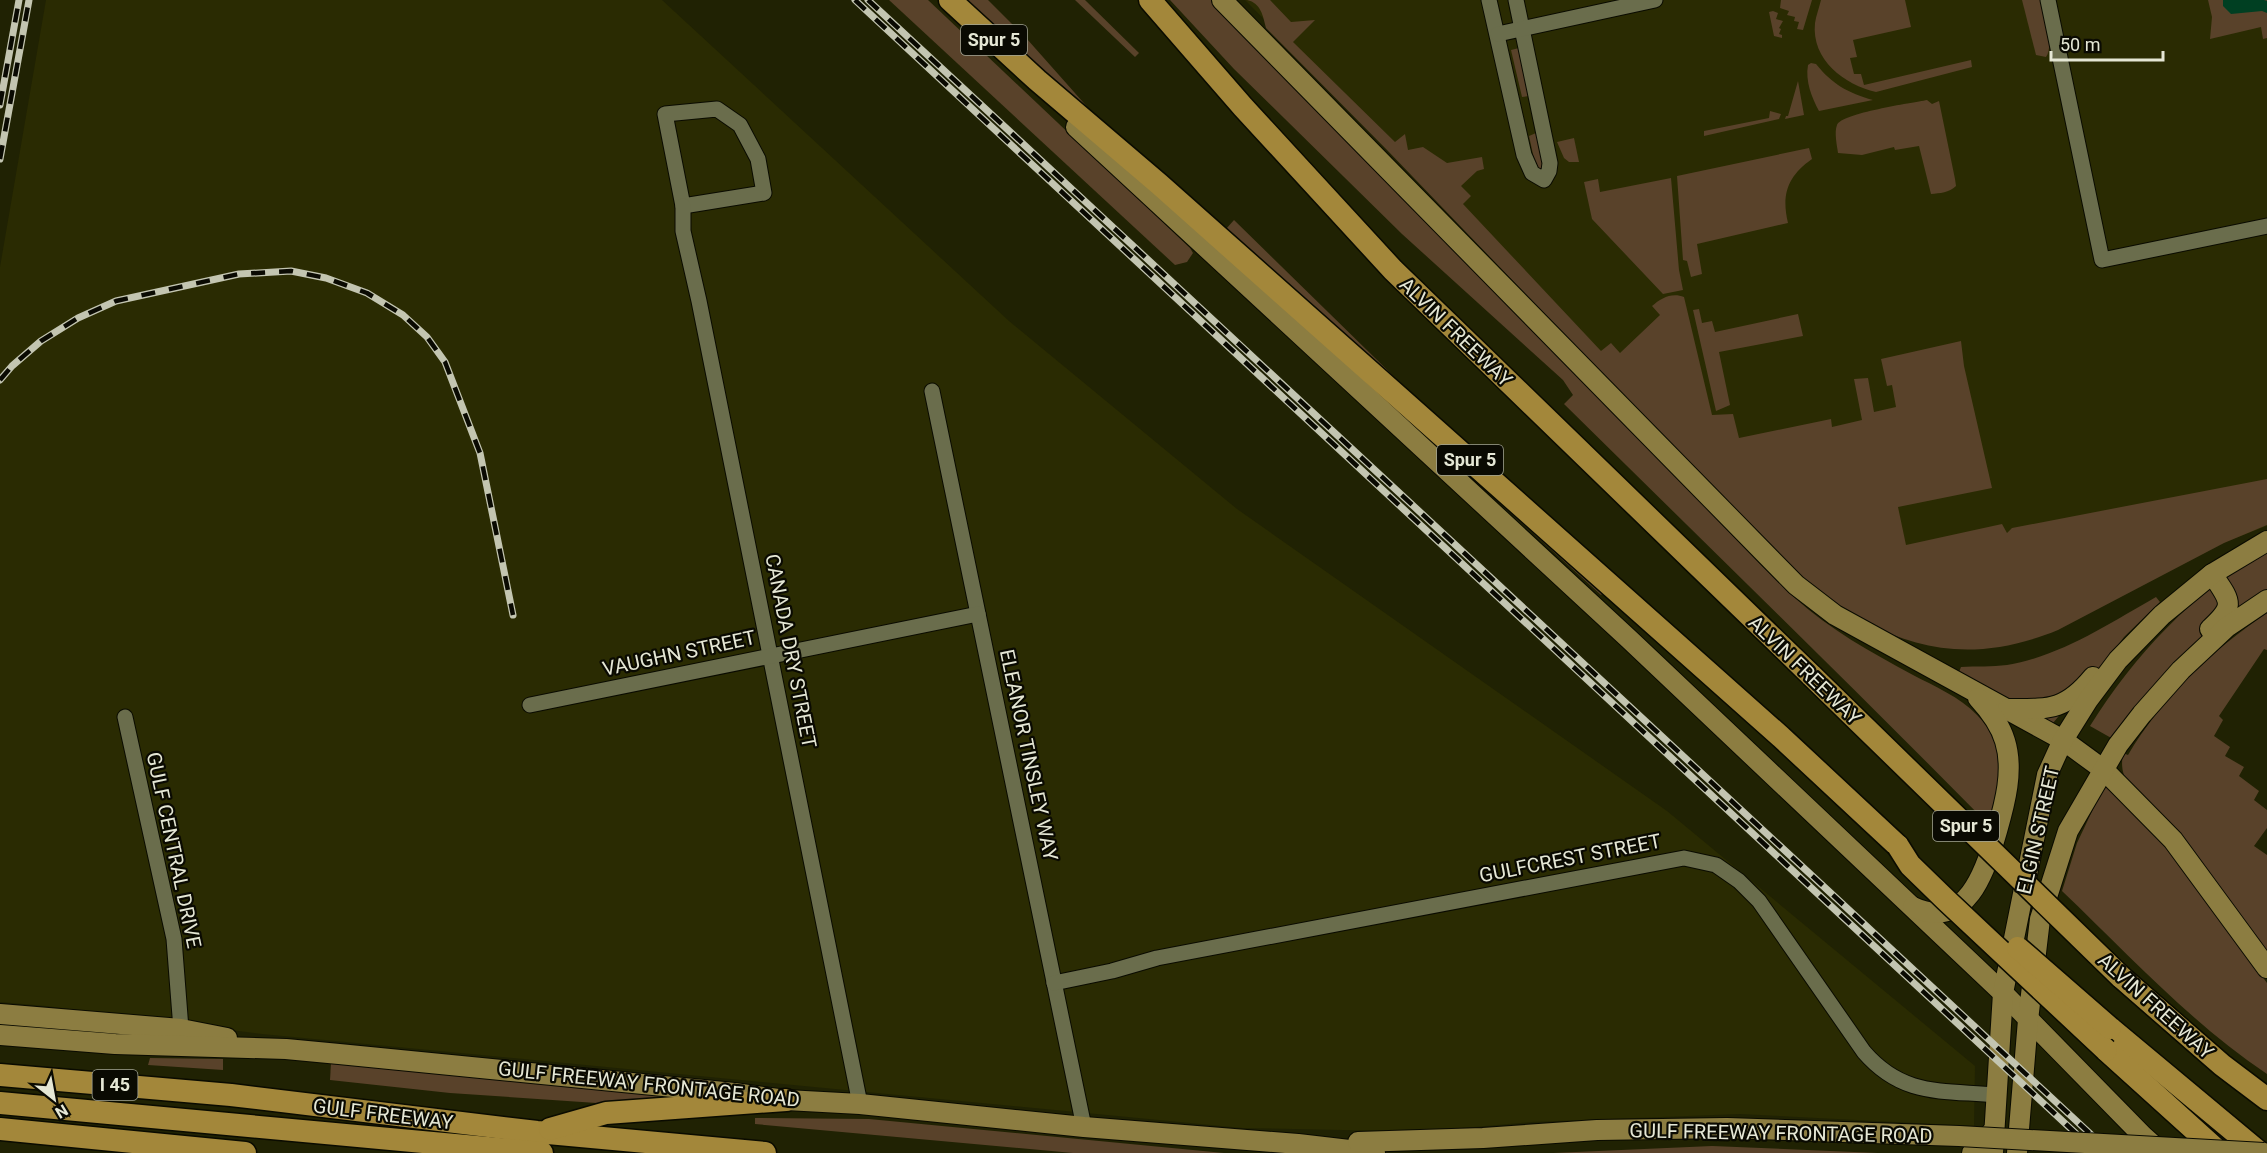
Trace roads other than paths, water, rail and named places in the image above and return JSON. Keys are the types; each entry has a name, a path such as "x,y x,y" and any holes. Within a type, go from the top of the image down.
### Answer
{"highway":[{"name":"Spur 5","path":"951,0 1037,80 1159,184 1781,737 1898,846 1910,865 1946,900 2108,1039"},
{"name":"ALVIN FREEWAY","path":"1150,0 1243,107 1393,270 2121,977 2222,1065"},
{"path":"2108,1039 2220,1153"},
{"path":"2108,1039 2262,1153"},
{"path":"2222,1065 2267,1093"},
{"path":"2222,1065 2267,1100"},
{"name":"GULF FREEWAY","path":"0,1075 231,1095 540,1143"},
{"path":"540,1143 606,1113 786,1100"},
{"name":"GULF FREEWAY","path":"0,1103 228,1124 540,1143 765,1153"},
{"path":"0,1129 235,1152"}],"main road":[{"path":"1222,0 1796,585 1835,615 2063,740 2104,770 2173,840 2267,968"},
{"name":"Spur 5","path":"1037,80 1046,99 1629,639 2003,993 2162,1153"},
{"name":"ELGIN STREET","path":"1993,1153 2003,993 2047,775 2063,740 2088,700 2118,660 2169,609 2212,574 2267,541"},
{"path":"2142,714 2165,671 2226,614 2228,604 2226,594 2212,574"},
{"name":"ELGIN STREET","path":"2017,1153 2028,1020 2040,919 2068,831 2118,745 2142,714 2181,670 2227,627 2267,600"},
{"path":"2005,709 2048,709 2069,701 2083,689 2134,624 2169,609"},
{"path":"1911,906 1927,914 1947,912 1971,894 1986,868 2006,797 2008,758 2005,741 1992,713 1970,690"},
{"path":"0,1014 181,1029 286,1049"},
{"name":"GULF FREEWAY FRONTAGE ROAD","path":"0,1035 115,1044 286,1049 723,1091 786,1100 860,1104 1375,1153"},
{"name":"GULF FREEWAY FRONTAGE ROAD","path":"1298,1144 1483,1138 1597,1130 1727,1128 1959,1136 2262,1153"},
{"path":"1972,1153 1994,1130"}],"street":[{"path":"1489,0 1527,164 1532,173 1544,180 1550,163 1516,0"},
{"path":"1498,34 1654,0"},
{"path":"2048,0 2102,260 2267,226"},
{"path":"1515,112 1537,107"},
{"name":"CANADA DRY STREET","path":"683,206 764,193 758,159 740,125 717,110 665,114 683,206 683,231 860,1104"},
{"name":"ELEANOR TINSLEY WAY","path":"932,391 1084,1127"},
{"name":"VAUGHN STREET","path":"530,705 978,614"},
{"name":"GULF CENTRAL DRIVE","path":"125,717 174,939 181,1029"},
{"name":"GULFCREST STREET","path":"1054,983 1112,971 1157,958 1684,858 1716,865 1738,881 1759,901 1876,1067 1892,1078 1914,1086 1996,1095"}],"railway":[{"path":"0,105 19,0"},
{"path":"0,159 29,0"},
{"path":"855,0 2097,1153"},
{"path":"868,0 2111,1153"},
{"path":"0,380 12,366 41,341 78,318 116,301 239,274 291,271 326,278 367,293 403,315 427,337 445,362 480,453 513,615"}]}
